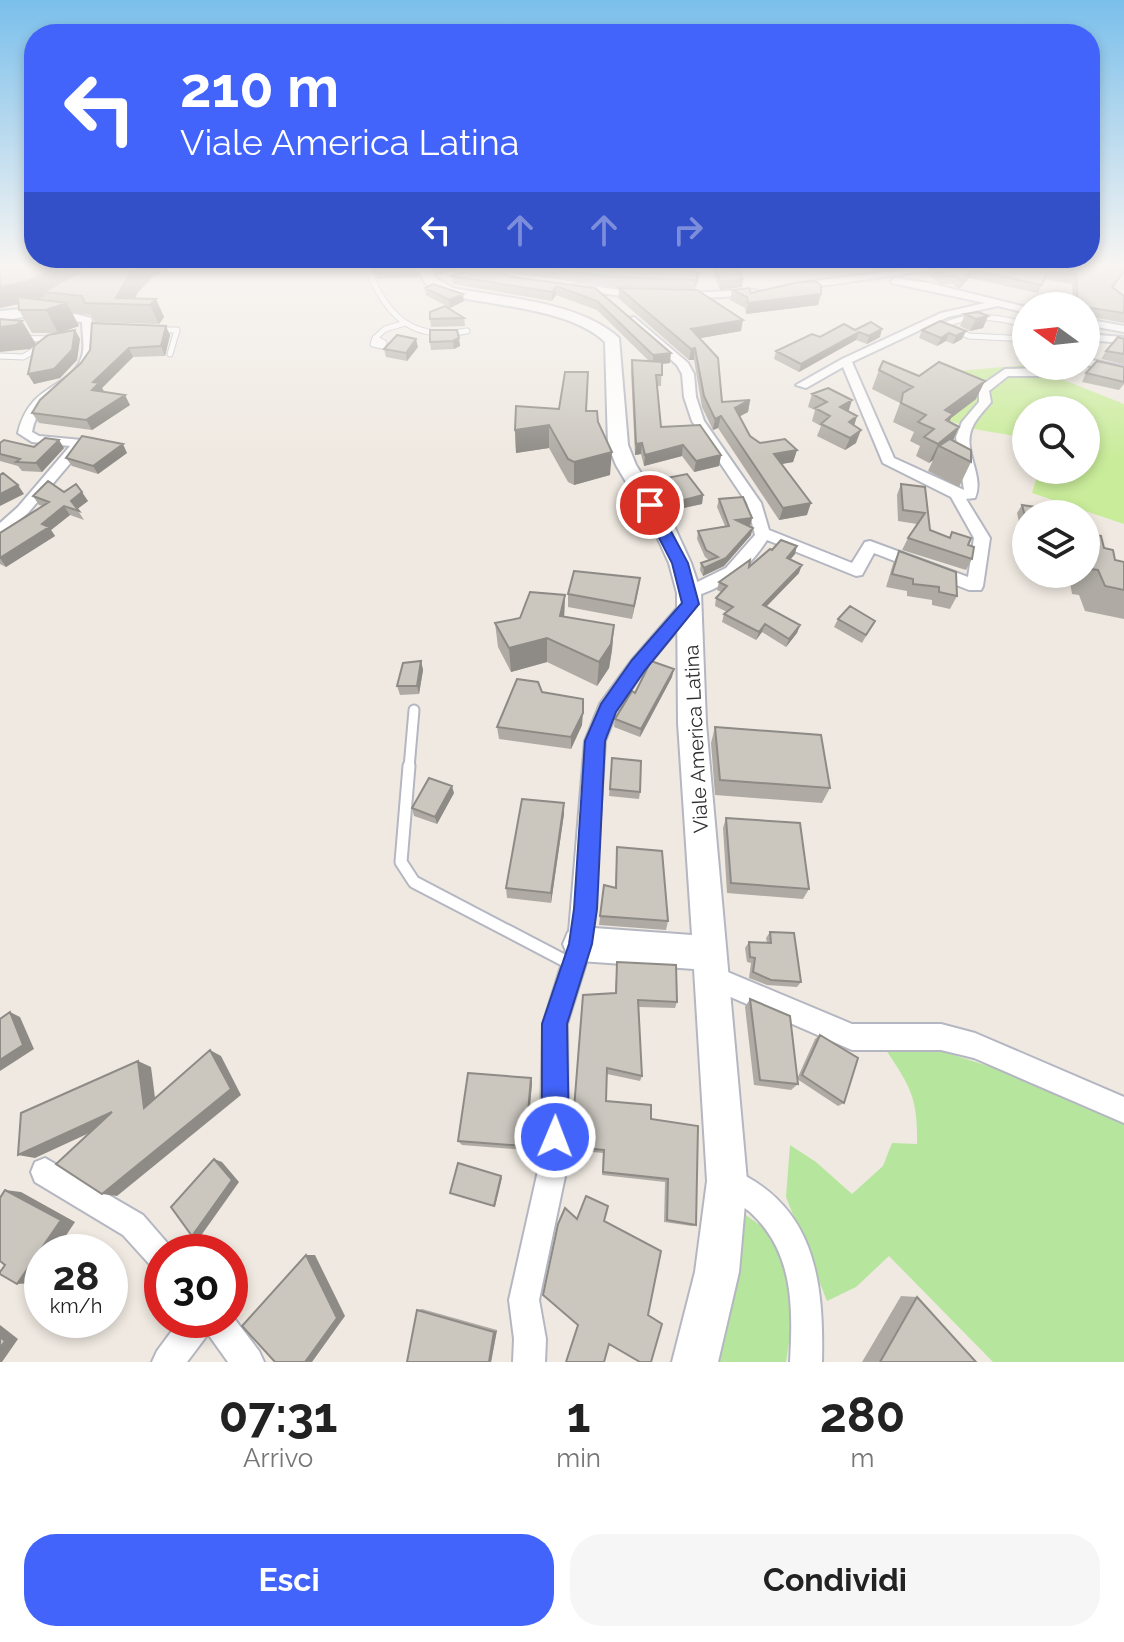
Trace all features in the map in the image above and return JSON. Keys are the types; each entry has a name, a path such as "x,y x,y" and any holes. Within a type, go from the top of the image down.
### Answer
{"main road":[{"name":"Viale America Latina","path":"602,331 613,341 618,445 626,465 669,538 690,598 692,723 727,1181 710,1319 695,1362"},
{"path":"577,955 710,965"}],"street":[{"path":"0,531 23,510 77,447 71,441 29,437 25,433 41,399 80,368 87,357 92,331"},
{"path":"529,1362 530,1339 524,1300 554,1162 555,1024 577,955 585,909 595,741 615,698 690,598 719,583 752,555 763,533 754,503 698,421 690,397 688,374 682,363 645,331"},
{"path":"802,385 846,361 919,331"},
{"path":"1100,338 1124,341"},
{"path":"846,361 888,460 956,494 970,495 972,471 963,438 964,430 985,402 983,390 1005,373 1012,373"},
{"path":"1100,365 1124,370"},
{"path":"763,533 856,571 870,546 975,586 982,538 956,494"},
{"path":"710,965 852,1037 941,1037 975,1046 1124,1110"},
{"path":"45,1172 133,1225 144,1237"},
{"path":"727,1181 752,1191 774,1211 800,1255 808,1312 806,1362"},
{"path":"168,1362 186,1338"},
{"path":"230,1338 248,1362"}],"lane":[{"path":"73,335 87,331"},
{"path":"170,354 177,331"},
{"path":"375,338 382,331"},
{"path":"388,331 392,333"},
{"path":"414,331 432,335 467,331"},
{"path":"957,331 969,336 1012,338"},
{"path":"0,338 59,339"},
{"path":"0,356 32,354 51,339"},
{"path":"414,710 401,862 406,873 414,882 577,955"}],"green space":[{"path":"1012,366 1012,380 1064,380 1124,404 1124,524 1100,516 1100,500 1053,500 1032,493 1035,484 1100,484 1100,396 1012,396 1012,436 974,429 942,418 932,373"},
{"path":"919,1044 1032,1080 1124,1120 1124,1362 993,1362 889,1256 856,1287 827,1301 786,1197 790,1145 816,1162 852,1194 883,1166 892,1143 917,1144 916,1114 911,1092 884,1047"},
{"path":"739,1211 774,1240 790,1276 792,1317 786,1362 713,1362"}],"building":[{"path":"75,331 72,350 54,369 28,374 34,346 48,335"},
{"path":"91,331 165,331 161,346 129,348 93,382 99,383 92,390 125,395 86,420 32,413 40,400 81,363 90,350"},
{"path":"430,331 457,331 459,338 453,341 430,342"},
{"path":"628,331 645,331 671,353 653,355"},
{"path":"669,331 692,331 718,358 722,402 750,400 735,408 750,436 760,443 785,439 797,450 774,454 811,503 783,508 721,416 715,419 704,396 695,348 691,349"},
{"path":"832,331 879,331 869,336 859,332 801,364 776,351 812,334 820,337"},
{"path":"923,331 966,331 956,336 949,333 941,338"},
{"path":"397,335 416,339 406,353 384,349"},
{"path":"1118,337 1124,339 1124,354 1106,351"},
{"path":"632,360 662,362 662,375 656,375 661,427 700,425 721,455 696,461 683,445 645,455 642,443 636,444"},
{"path":"883,361 919,376 939,362 985,381 945,410 953,414 946,420 959,427 938,444 924,437 934,429 918,422 926,415 901,403 903,393 913,387 879,370"},
{"path":"1100,362 1124,367 1124,382 1100,376"},
{"path":"565,372 588,372 586,411 597,411 598,422 612,452 574,462 568,459 549,425 515,430 516,406 559,409"},
{"path":"828,388 852,400 840,407 857,416 849,422 861,430 850,438 821,424 830,416 815,408 827,402 812,394"},
{"path":"82,436 123,444 93,466 66,458"},
{"path":"45,438 59,440 36,463 16,462 20,459 0,454 0,443 4,440 34,447"},
{"path":"950,439 971,450 971,462 939,446"},
{"path":"3,473 18,485 0,494 0,475"},
{"path":"687,474 703,495 676,502 662,479"},
{"path":"48,481 64,492 76,484 82,492 71,501 79,511 64,506 42,524 49,527 0,558 0,533 49,502 33,496"},
{"path":"901,484 925,487 930,530 950,538 952,532 971,538 968,545 974,547 972,559 908,538 925,513 903,510"},
{"path":"743,497 752,518 736,520 753,528 726,558 704,568 701,563 718,557 706,550 698,531 729,526 719,499"},
{"path":"1100,536 1104,548 1113,550 1115,560 1124,562 1124,590 1105,586 1100,575"},
{"path":"781,540 797,546 787,558 802,565 763,605 800,625 789,639 765,624 759,632 724,614 733,607 716,598 727,586 719,582 750,560 749,567"},
{"path":"899,551 956,572 957,596 939,592 939,587 913,584 913,579 892,574"},
{"path":"574,571 640,578 634,606 568,594"},
{"path":"530,592 565,595 560,616 614,625 611,644 599,662 547,638 509,648 495,623 520,618"},
{"path":"850,606 875,621 866,635 838,619"},
{"path":"421,661 417,686 397,686 403,663"},
{"path":"651,661 674,669 641,729 615,719 632,691 635,693"},
{"path":"517,679 538,682 542,692 583,699 583,713 571,737 497,727"},
{"path":"715,727 821,735 830,788 720,780"},
{"path":"612,758 641,761 640,792 610,789"},
{"path":"429,778 452,786 435,817 412,808"},
{"path":"522,799 564,803 551,893 506,888"},
{"path":"726,818 800,823 809,889 731,883"},
{"path":"617,847 662,851 668,921 600,916 604,885 616,888"},
{"path":"770,932 794,933 801,982 771,980 753,972 755,958 750,957 749,942 771,943"},
{"path":"617,962 676,965 677,1002 638,1000 642,1076 607,1068 606,1101 651,1105 651,1119 698,1126 696,1225 667,1220 668,1179 603,1172 604,1150 571,1147 583,995 616,993"},
{"path":"750,999 790,1016 798,1084 760,1080"},
{"path":"10,1012 23,1045 0,1060 0,1019"},
{"path":"820,1035 858,1058 844,1103 802,1075"},
{"path":"210,1050 231,1089 102,1194 56,1164 112,1112 18,1155 21,1113 138,1061 144,1108"},
{"path":"468,1073 531,1078 525,1146 458,1141"},
{"path":"214,1159 232,1180 193,1234 171,1207"},
{"path":"458,1163 501,1176 494,1206 450,1193"},
{"path":"5,1190 61,1220 51,1234 24,1234 24,1274 17,1284 0,1274 5,1265 0,1261 0,1198"},
{"path":"586,1196 608,1206 604,1221 661,1251 648,1315 662,1324 651,1362 640,1362 609,1344 604,1362 566,1362 578,1325 543,1295 558,1224 565,1208 577,1219"},
{"path":"306,1255 337,1318 305,1362 275,1362 248,1333 248,1319"},
{"path":"917,1297 976,1362 880,1362"},
{"path":"417,1310 494,1332 489,1362 407,1362"}],"route":[{"path":"555,1137 555,1024 580,944 585,909 595,741 607,709 638,665 690,604 680,563 650,505"}]}
